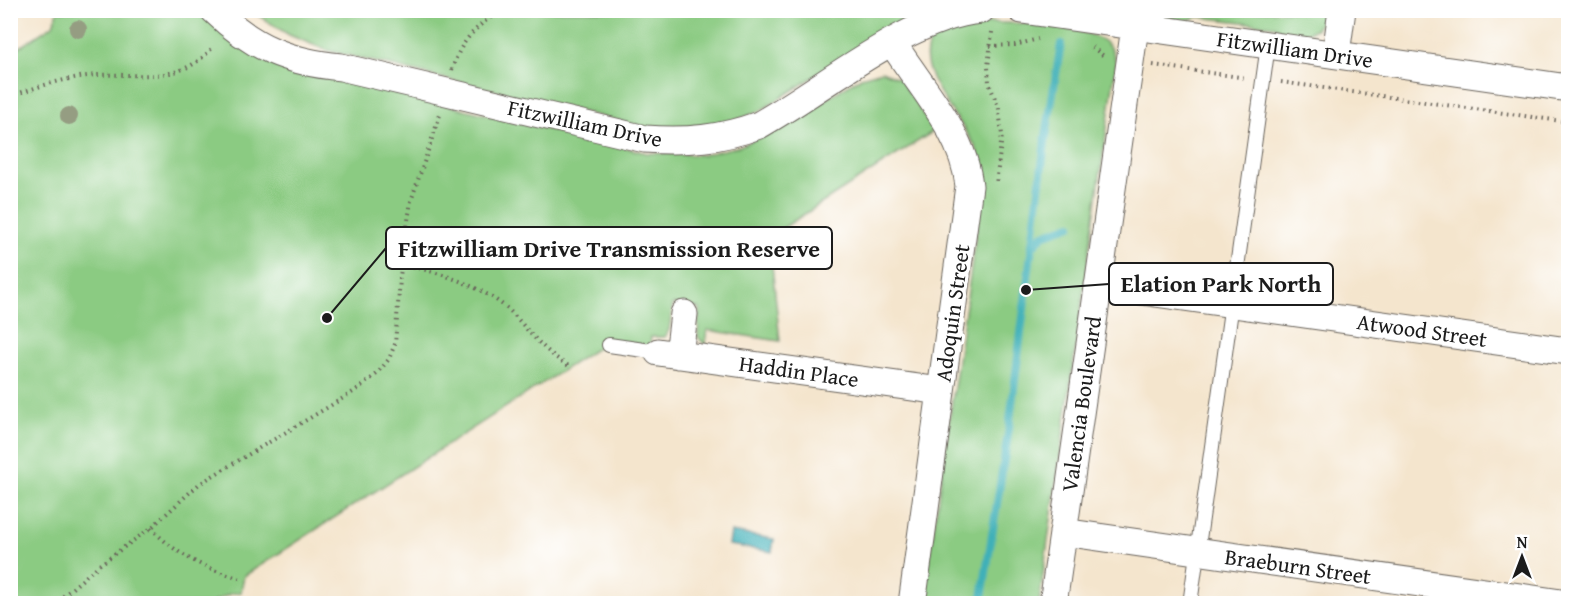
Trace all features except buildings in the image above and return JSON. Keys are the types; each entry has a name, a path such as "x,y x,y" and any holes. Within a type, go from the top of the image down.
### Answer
{"street":[{"name":"Fitzwilliam Drive","path":"214,10 253,42 282,56 312,64 341,67 645,140 706,140 736,134 759,124 892,42 928,23 951,15 981,10"},
{"name":"Fitzwilliam Drive","path":"241,10 287,41 341,67"},
{"path":"1336,54 1342,10"},
{"name":"Fitzwilliam Drive","path":"1035,20 1090,32 1135,27 1569,88"},
{"name":"Valencia Boulevard","path":"1053,603 1135,27"},
{"name":"Adoquin Street","path":"892,42 955,139 968,172 968,201 912,603"},
{"name":"Atwood Street","path":"1098,285 1569,351"},
{"path":"668,353 684,314"},
{"name":"Haddin Place","path":"668,353 941,391"},
{"name":"Braeburn Street","path":"1063,532 1569,603"}],"lane":[{"path":"1190,603 1269,45"},
{"path":"609,345 668,353"}],"path":[{"path":"54,603 99,565 151,528 199,484 355,391 377,374 389,359 395,344 401,266 414,189 432,144 463,42 473,31 502,10"},
{"path":"1294,16 1296,10"},
{"path":"990,46 1015,45 1035,20"},
{"path":"1090,32 1106,58 1569,122"},
{"path":"10,96 87,76 170,74 195,65 213,47"},
{"path":"401,266 437,272 477,290 513,314 546,350 569,366"},
{"path":"151,528 173,550 188,559 205,568 243,579"}],"green space":[{"path":"58,11 203,11 342,80 647,153 702,155 740,146 776,130 861,77 882,71 900,79 934,131 769,237 780,341 707,330 705,345 698,337 699,308 673,304 669,330 665,337 651,337 650,346 608,341 244,576 241,592 230,594 208,604 11,604 11,53 53,25"},
{"path":"251,11 926,11 892,27 760,111 726,124 653,129 326,50 289,35"},
{"path":"1112,11 1328,11 1316,29 1299,36 1288,36 1275,26 1199,17 1183,21"},
{"path":"984,23 1029,24 1082,32 1106,43 1113,52 1116,64 1039,603 923,604 983,186 977,150 932,77 927,62 927,48 940,33 958,27"}],"water":[{"path":"731,532 774,539 772,552 729,545"}],"waterway":[{"path":"981,604 1009,428 1045,142 1061,44"},
{"path":"1034,245 1043,235 1071,225"}],"place":[{"name":"Elation Park North","path":"1026,290"},
{"name":"Fitzwilliam Drive Transmission Reserve","path":"327,318"}]}
